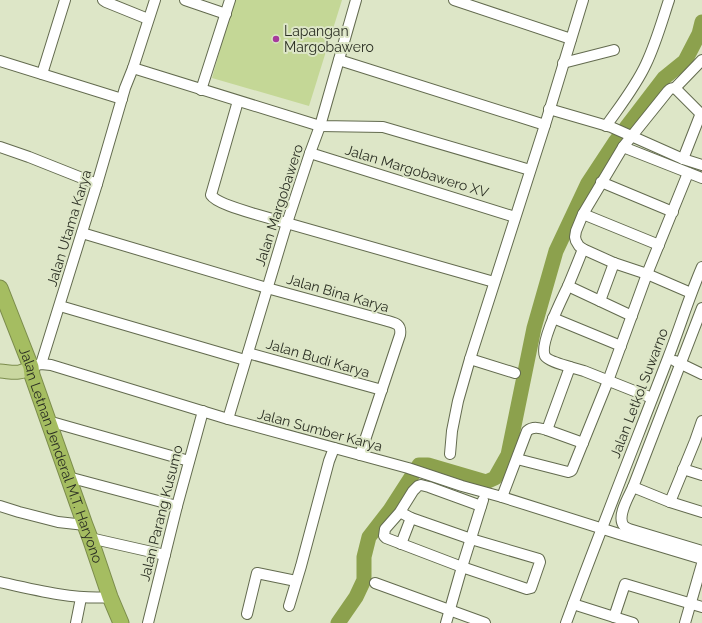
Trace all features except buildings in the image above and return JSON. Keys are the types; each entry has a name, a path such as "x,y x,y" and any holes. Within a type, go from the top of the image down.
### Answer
{"highway":[{"name":"Jalan Letnan Jenderal M.T. Haryono","path":"0,288 36,366 32,375 110,596 121,623"}],"main road":[{"path":"0,370 19,373 25,372 36,366"}],"street":[{"path":"42,74 65,0"},
{"path":"103,0 148,20"},
{"name":"Jalan Utama Karya","path":"36,366 44,352 60,306 98,184 125,88 155,0"},
{"path":"185,0 226,14"},
{"path":"201,90 230,0"},
{"name":"Jalan Margobawero","path":"228,419 287,223 320,126 356,0"},
{"path":"454,0 571,39"},
{"path":"450,454 452,430 458,401 470,360 583,0"},
{"path":"609,127 646,64 668,0"},
{"path":"563,63 614,50"},
{"path":"339,60 544,125"},
{"path":"691,293 647,274 614,263 584,249 579,246 575,237 583,214 629,135 668,91 671,88 675,88 702,60"},
{"path":"0,61 122,99"},
{"path":"131,72 201,90 320,126 383,128 530,170"},
{"path":"675,88 702,114 683,159"},
{"path":"238,101 211,197 213,199 255,214 494,282"},
{"path":"549,109 609,127 683,159 702,165"},
{"path":"0,147 98,184"},
{"path":"623,147 702,178"},
{"name":"Jalan Margobawero XV","path":"310,153 515,216"},
{"path":"517,459 568,472 572,470 608,380 647,274 688,173"},
{"path":"601,182 673,212"},
{"path":"583,214 659,245"},
{"name":"Jalan Bina Karya","path":"82,233 267,288 397,324 400,328 400,335 382,390"},
{"path":"584,249 553,318 544,355 550,360 608,380 652,398"},
{"path":"600,301 614,263"},
{"name":"Jalan Letkol Suwarno","path":"566,623 702,267"},
{"path":"568,286 632,316"},
{"name":"Jalan Budi Karya","path":"60,306 246,356 382,390"},
{"path":"702,308 633,487 623,509 621,519 624,526 629,529 702,551"},
{"path":"553,318 621,346"},
{"path":"668,358 702,374"},
{"path":"470,360 515,373"},
{"name":"Jalan Sumber Karya","path":"36,366 58,368 228,419 408,468 583,522 601,529 702,559"},
{"path":"547,430 570,367"},
{"path":"360,455 382,390"},
{"name":"Jalan Parang Kusumo","path":"148,623 202,411"},
{"path":"48,421 189,461"},
{"path":"670,502 683,469 698,442 702,421"},
{"path":"502,497 527,431 530,429 534,428 547,430 583,443"},
{"path":"289,606 329,461 334,448"},
{"path":"683,469 702,475"},
{"path":"68,477 177,506"},
{"path":"400,512 411,518 539,559 540,562 530,588 528,589 462,567 384,536 385,529 400,512 417,487 421,485 481,506"},
{"path":"633,487 670,502 702,512"},
{"path":"446,623 485,493"},
{"path":"0,506 165,555"},
{"path":"401,544 411,518"},
{"path":"685,623 702,564"},
{"path":"247,614 257,573 296,582"},
{"path":"0,582 82,598 110,596"},
{"path":"375,583 486,623"},
{"path":"614,617 625,584 702,607"},
{"path":"76,623 82,598"},
{"path":"573,604 633,623"}],"green space":[{"name":"Lapangan Margobawero","path":"234,0 342,0 309,106 212,78"}],"waterway":[{"path":"338,623 356,597 364,580 364,557 369,537 390,510 419,465 428,465 486,482 495,478 508,455 534,328 556,251 588,183 615,142 664,78 685,61 699,34 702,22"}],"place":[{"name":"Lapangan Margobawero","path":"276,39"}]}
